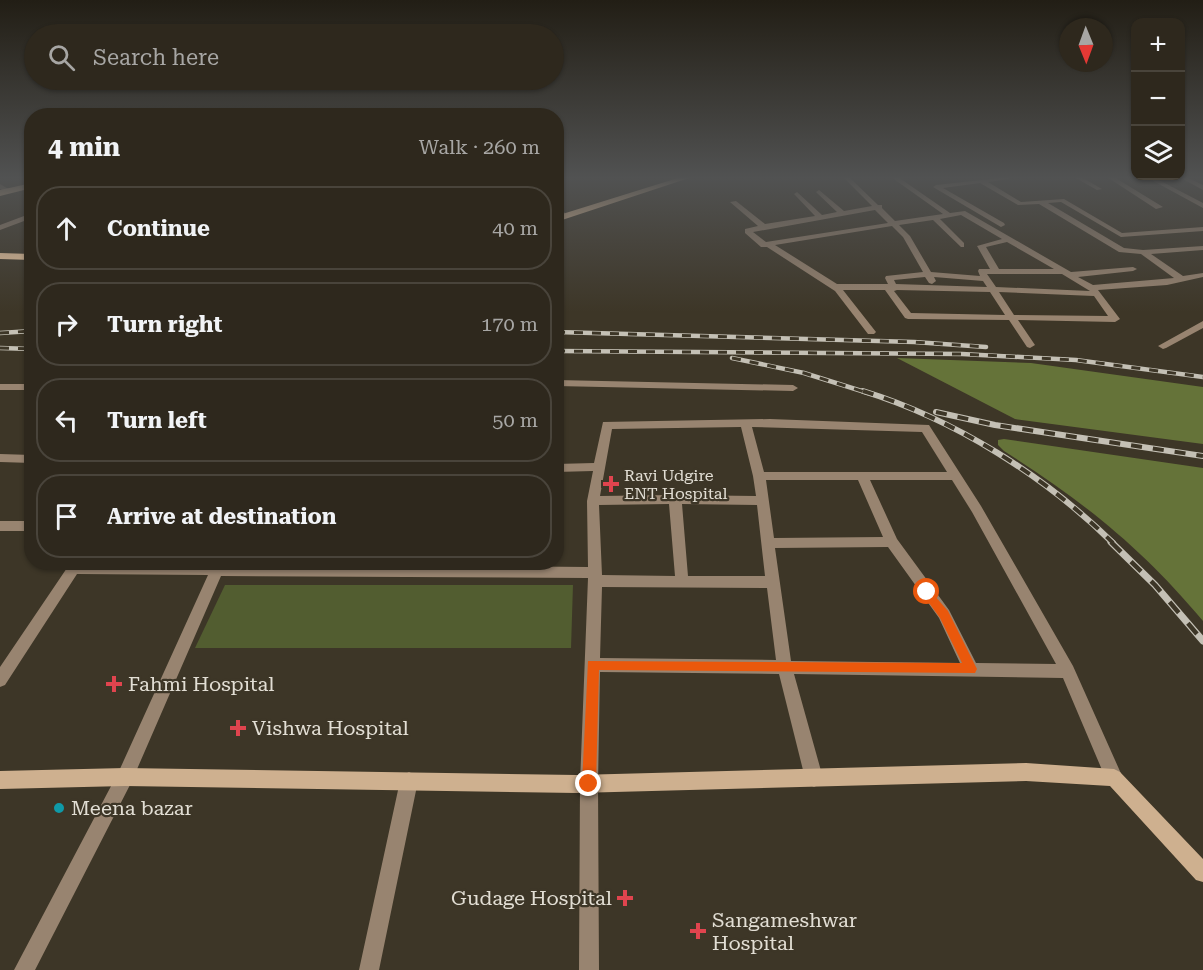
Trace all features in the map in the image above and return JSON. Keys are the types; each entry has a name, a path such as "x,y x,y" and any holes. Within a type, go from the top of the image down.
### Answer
{"main road":[{"path":"0,259 24,259"},
{"path":"0,780 125,777 589,784 1026,772 1114,778 1203,873"}],"street":[{"path":"0,228 14,222"},
{"path":"757,222 763,228"},
{"path":"796,222 748,231 764,244 768,244 835,287 871,332"},
{"path":"768,244 907,222"},
{"path":"939,222 962,244"},
{"path":"978,222 1094,291 1115,319 908,316 891,288 889,278 929,274 986,279"},
{"path":"996,222 1001,225"},
{"path":"1075,222 1122,250 1143,252 1203,248"},
{"path":"1099,222 1121,236 1203,229"},
{"path":"895,224 929,274 935,287"},
{"path":"1097,235 1117,233"},
{"path":"996,271 981,246 1008,240"},
{"path":"1143,252 1181,279"},
{"path":"1030,345 982,271 1067,274 1133,269"},
{"path":"835,287 1094,291 1203,275"},
{"path":"1163,346 1203,324"},
{"path":"564,383 793,388"},
{"path":"0,387 24,387"},
{"path":"746,423 763,501 784,666 814,778"},
{"path":"589,970 589,784 595,577 593,501 597,467 607,435 607,425 746,423 925,428 956,476 1068,671 1114,778"},
{"path":"0,459 24,459"},
{"path":"564,468 597,467"},
{"path":"759,476 863,478 956,476"},
{"path":"863,478 892,542 944,614 971,669"},
{"path":"593,501 675,499 763,501"},
{"path":"675,499 682,582"},
{"path":"0,526 24,526"},
{"path":"769,543 892,542"},
{"path":"0,680 72,570"},
{"path":"24,970 125,777 217,570"},
{"path":"356,570 682,582 773,582"},
{"path":"592,664 1068,671"},
{"path":"369,970 408,781"}],"green space":[{"path":"897,358 1031,363 1203,387 1203,444 1015,419"},
{"path":"1004,439 1203,468 1203,621 1157,571 1111,528 1060,489 1004,451 998,445 998,440"},
{"path":"225,585 573,585 571,648 195,648"}],"railway":[{"path":"0,333 24,332"},
{"path":"564,332 914,342 986,347"},
{"path":"0,348 24,349"},
{"path":"564,351 962,354 1076,360 1203,377"},
{"path":"732,358 804,373 868,393"},
{"path":"863,391 931,417 997,452 1058,495 1113,543"},
{"path":"936,412 995,425 1203,456"},
{"path":"1111,542 1155,585 1203,641"}],"place":[{"name":"Ravi Udgire ENT Hospital","path":"611,484"},
{"name":"Fahmi Hospital","path":"114,684"},
{"name":"Vishwa Hospital","path":"238,728"},
{"name":"Meena bazar","path":"59,808"},
{"name":"Gudage Hospital","path":"625,898"},
{"name":"Sangameshwar Hospital","path":"698,931"}],"route":[{"path":"589,784 592,664 971,669 944,614 927,592"}]}
